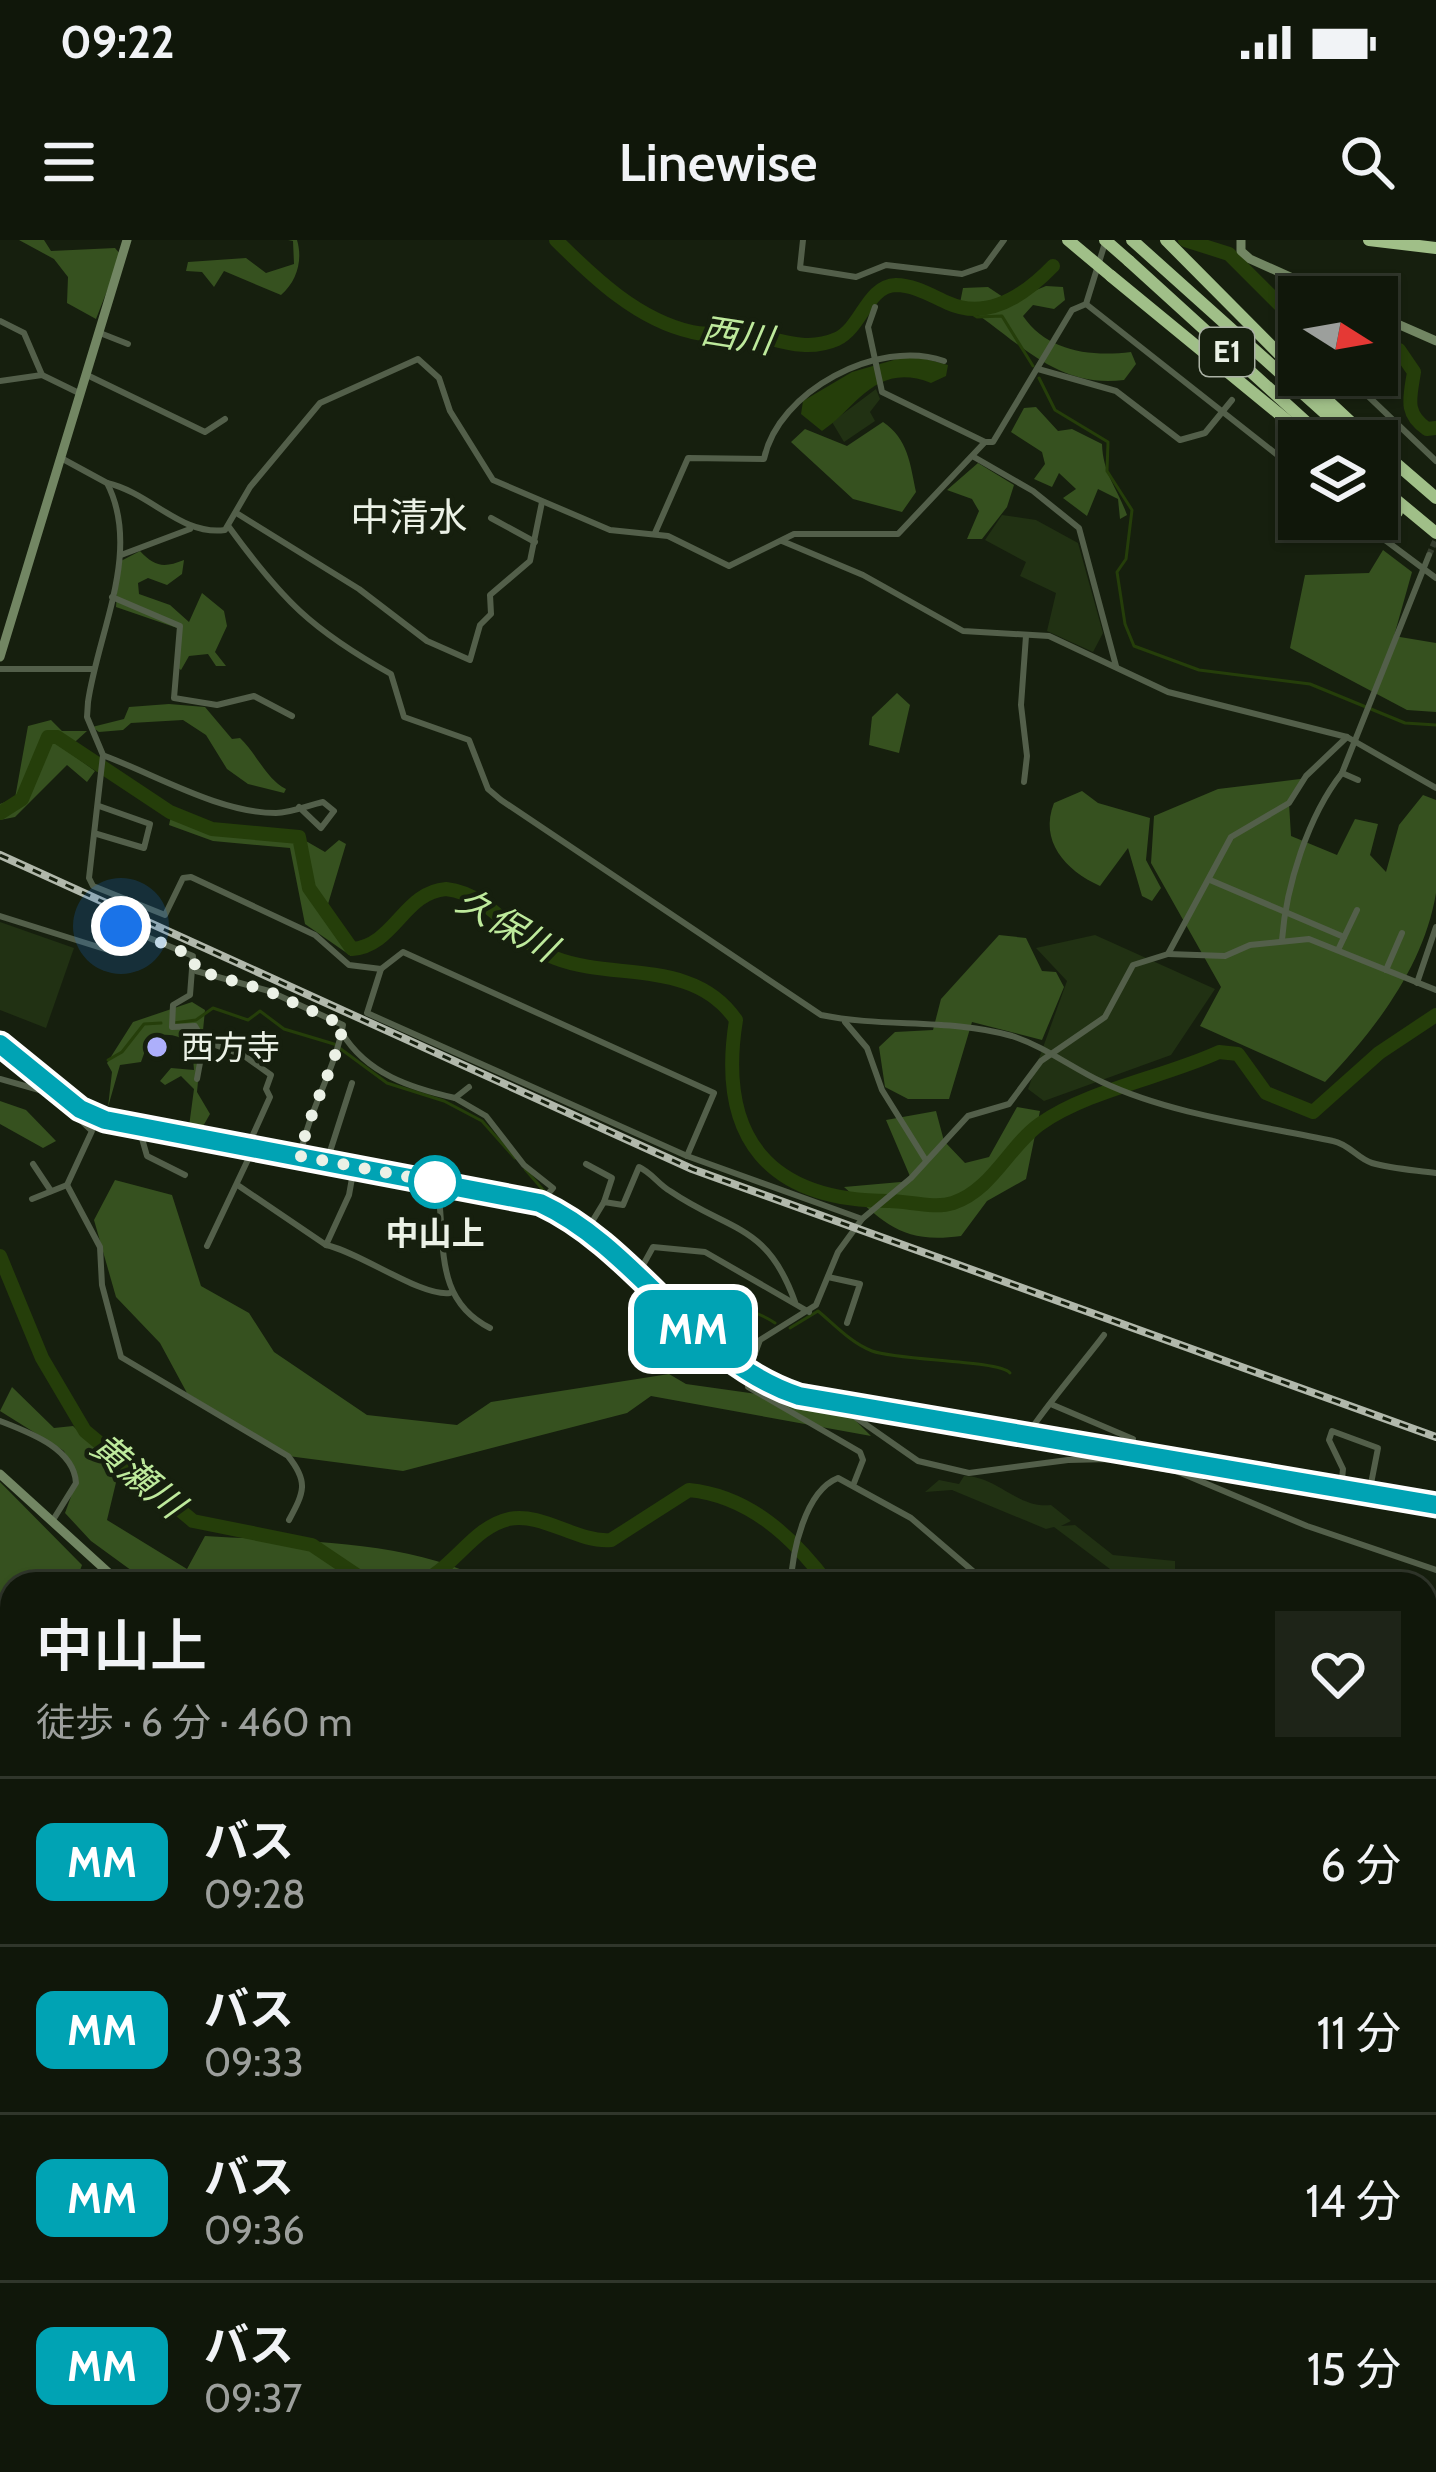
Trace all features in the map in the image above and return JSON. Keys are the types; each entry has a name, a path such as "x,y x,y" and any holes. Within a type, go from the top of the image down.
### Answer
{"highway":[{"path":"1068,240 1286,420"},
{"name":"E1","path":"1106,240 1304,420"},
{"name":"E1","path":"1132,240 1333,420"},
{"path":"1166,240 1278,354"},
{"path":"1370,240 1436,248"},
{"path":"1322,396 1348,420"},
{"path":"1398,466 1436,502"},
{"path":"1398,474 1436,502"},
{"path":"1398,501 1436,533"},
{"path":"1398,515 1433,549"}],"main road":[{"path":"0,657 127,240"},
{"path":"1240,240 1241,251 1250,259 1288,276"},
{"path":"1398,324 1436,341"},
{"path":"0,1044 93,1116 540,1203 586,1232 746,1375 799,1396 1177,1466 1436,1505"},
{"path":"0,1474 108,1572"}],"street":[{"path":"802,240 800,268 856,277 886,265 962,274 985,266 1004,240"},
{"path":"875,307 868,327 882,392 993,442 1072,310 1086,304 1106,240"},
{"path":"1086,304 1278,455"},
{"path":"0,321 24,333 42,375"},
{"path":"100,333 128,344"},
{"path":"655,533 688,458 764,459 777,429 802,398 872,361 919,352 944,361"},
{"path":"229,527 250,487 320,403 418,359 439,378 450,411 493,480 610,530 655,533 729,566 794,534 898,534 985,442"},
{"path":"1038,368 1116,392 1180,440 1205,433 1232,400"},
{"path":"0,381 42,375 80,394"},
{"path":"87,375 205,432 224,418"},
{"path":"1368,396 1436,461"},
{"path":"974,457 1033,491 1079,528 1116,666"},
{"path":"62,458 107,484 134,491 190,529"},
{"path":"107,484 121,522 120,555 87,716 102,759 89,878 93,886 165,915 183,878 191,877 315,935 349,965 382,969"},
{"path":"237,514 359,589 427,641 470,659 480,625 491,614 490,595 530,561 542,502"},
{"path":"491,518 536,542"},
{"path":"120,555 190,529 229,527"},
{"path":"229,527 282,598 330,640 391,674 404,717 469,740 488,789 501,800 821,1015 964,1027 1054,1053 1103,1083 1141,1095 1262,1130 1336,1141 1368,1162 1436,1173"},
{"path":"1385,540 1436,578"},
{"path":"782,541 863,575 963,631 1048,636 1168,692 1351,739 1409,778 1436,788"},
{"path":"1282,940 1285,911 1327,791 1342,773 1351,739 1433,549"},
{"path":"112,597 180,626 174,698 217,705 254,696 292,716"},
{"path":"1024,782 1028,756 1021,705 1026,636"},
{"path":"0,669 93,669"},
{"path":"1168,954 1231,837 1289,803 1306,776 1351,739"},
{"path":"102,759 166,778 179,790 276,813 299,807 323,802 334,812 321,828 299,807"},
{"path":"1342,773 1358,780"},
{"path":"96,834 144,848 150,824 99,806"},
{"path":"1209,879 1344,937"},
{"path":"1338,950 1357,910"},
{"path":"0,916 108,950 121,926 193,956 196,970 190,995 173,1005 172,1027 195,1026 204,1041 243,1055 271,1075 266,1089 271,1097 239,1186 207,1246"},
{"path":"1417,983 1436,927"},
{"path":"1386,970 1402,933"},
{"path":"854,1483 863,1460 860,1452 748,1387 746,1375 760,1340 808,1312 862,1219 968,1116 1009,1104 1041,1061 1105,1017 1133,965 1168,954 1225,956 1282,940 1309,939 1436,990"},
{"path":"687,1156 714,1094 403,952 382,969 367,1013 687,1156 862,1219"},
{"path":"196,970 268,991 343,1025 311,1107 300,1156"},
{"path":"843,1019 867,1048 882,1090 926,1161"},
{"path":"342,1033 352,1049 398,1082 455,1097 486,1116 524,1165 553,1188 540,1203"},
{"path":"197,1079 204,1041"},
{"path":"0,1079 66,1099 69,1109 92,1131 67,1185 32,1199"},
{"path":"327,1161 352,1083"},
{"path":"455,1097 469,1087"},
{"path":"139,1128 147,1156 184,1175"},
{"path":"586,1164 612,1178 586,1232"},
{"path":"33,1165 51,1191"},
{"path":"326,1245 349,1195 354,1167"},
{"path":"604,1202 622,1205 639,1167 646,1169 670,1191 760,1240 783,1270 795,1302"},
{"path":"437,1183 450,1293 464,1315 490,1328"},
{"path":"67,1185 100,1247 102,1285 121,1357 288,1456 304,1477 305,1490 290,1520"},
{"path":"239,1186 326,1245 388,1268 426,1293 450,1293"},
{"path":"636,1278 652,1247 705,1252 808,1312"},
{"path":"829,1277 860,1284 847,1323"},
{"path":"1028,1435 1031,1422 1053,1405 1104,1335"},
{"path":"834,1402 918,1461 969,1474 1068,1460 1177,1466 1307,1526 1436,1570"},
{"path":"1053,1405 1133,1439"},
{"path":"0,1421 32,1433 71,1463 76,1483 53,1520"},
{"path":"1341,1489 1343,1469 1329,1440 1332,1431 1378,1448 1370,1494"},
{"path":"791,1572 792,1552 802,1529 824,1485 838,1478 911,1518 974,1572"}],"shaded area":[{"path":"19,240 44,240 51,251 115,248 121,255 96,319 67,303 68,277 54,259"},
{"path":"288,240 297,240 299,262 295,277 281,295 224,271 214,287 202,272 186,271 188,262 246,258 266,273 294,264 293,241"},
{"path":"1046,286 1063,287 1065,300 1054,309 1033,305 1023,316 1044,337 1070,349 1131,352 1136,364 1124,380 1099,381 1056,369 960,303 963,288 988,287 1009,301"},
{"path":"911,355 948,365 946,376 931,383 895,378 881,383 822,431 801,414 803,401 852,372"},
{"path":"876,389 880,399 870,412 875,421 844,442 832,422"},
{"path":"1036,407 1058,431 1072,429 1102,444 1108,472 1127,515 1120,519 1118,499 1098,489 1087,516 1063,498 1076,489 1059,473 1052,487 1034,479 1045,464 1042,452 1011,432 1024,408"},
{"path":"883,422 903,444 912,471 916,492 902,512 853,499 791,442 805,429 847,446"},
{"path":"978,463 1014,485 1007,507 982,539 967,539 979,511 972,499 947,490"},
{"path":"1002,515 1036,520 1078,543 1103,633 1093,652 1047,631 1056,593 1020,576 1026,562 985,540"},
{"path":"1383,550 1412,572 1394,636 1436,643 1436,712 1407,710 1290,648 1305,575 1369,573"},
{"path":"140,551 160,564 184,560 182,574 167,585 148,578 138,583 139,594 170,605 189,622 202,593 224,611 227,626 215,652 226,666 216,666 208,654 189,656 181,670 177,667 180,629 116,607 119,562"},
{"path":"897,693 910,705 899,753 869,745 872,717"},
{"path":"129,707 205,707 232,739 240,738 246,744 286,789 284,793 248,784 227,769 206,735 183,720 131,723 123,730 99,732 92,727 124,719"},
{"path":"51,720 62,731 87,731 66,750 95,771 87,782 67,765 15,817 0,820 0,804 15,798 28,726"},
{"path":"1308,778 1289,803 1291,836 1337,855 1355,819 1378,824 1370,855 1386,872 1399,825 1423,795 1436,800 1436,893 1421,946 1379,1019 1325,1082 1200,1026 1221,987 1151,863 1154,816 1218,789"},
{"path":"1082,791 1098,803 1150,818 1146,860 1161,888 1152,901 1142,896 1128,848 1100,886 1076,872 1058,853 1050,830 1054,803"},
{"path":"171,816 299,837 325,852 339,840 346,844 328,904 332,931 355,952 351,956 305,924 290,848 213,841 169,825"},
{"path":"0,922 74,948 46,1028 0,1010"},
{"path":"999,935 1026,938 1042,971 1056,972 1064,987 1042,1040 972,1022 949,1099 908,1099 885,1087 879,1047 895,1032 933,1030 941,999"},
{"path":"1095,935 1215,989 1171,1055 1044,1101 1028,1089 1067,981 1036,948"},
{"path":"192,1002 205,1010 197,1092 210,1114 202,1128 188,1134 194,1089 181,1076 165,1085 160,1081 171,1068 194,1070 191,1051 176,1036 150,1037 141,1062 120,1065 108,1107 112,1072 107,1063 133,1022"},
{"path":"0,1101 26,1110 56,1141 43,1148 0,1124"},
{"path":"1017,1107 1040,1111 1026,1179 987,1201 961,1236 909,1234 844,1187 912,1181 886,1120 936,1111 944,1141 965,1163 989,1157"},
{"path":"115,1180 172,1195 201,1286 249,1313 274,1352 367,1415 457,1425 491,1402 669,1374 686,1384 841,1406 871,1436 651,1396 627,1413 403,1471 288,1456 187,1393 160,1343 116,1297 94,1220"},
{"path":"12,1387 54,1428 73,1426 119,1470 107,1520 187,1569 205,1536 390,1550 467,1572 134,1572 91,1541 65,1513 76,1483 64,1451 0,1411"},
{"path":"964,1476 976,1477 1028,1502 1051,1505 1071,1521 1061,1526 1075,1525 1113,1555 1175,1561 1175,1572 1114,1572 1054,1527 1046,1529 952,1490 925,1492 939,1480 959,1484"},
{"path":"0,1482 82,1565 79,1572 0,1572"}],"waterway":[{"name":"西川","path":"556,240 618,296 653,318 698,333 747,333 803,345 825,343 846,333 886,287 909,287 977,309 1018,295 1053,266"},
{"name":"西川","path":"1185,240 1229,254 1278,303"},
{"path":"961,307 977,317 1002,316 1033,366"},
{"name":"西川","path":"1398,350 1414,372 1412,411 1427,429 1436,428"},
{"path":"1039,378 1055,410 1108,442 1107,471 1132,510 1126,559 1117,572 1125,624 1134,646 1199,670 1310,684 1405,723 1436,725"},
{"name":"久保川","path":"0,813 22,799 48,737 57,737 170,812 212,829 299,837 309,888 352,949 378,939 419,899 446,889 478,900 555,958 698,987 719,1000 736,1020 735,1098 744,1129 760,1155 783,1175 847,1198 953,1203 979,1188 1029,1133 1059,1112 1219,1052 1238,1054 1266,1093 1313,1112 1379,1053 1436,1015"},
{"path":"174,1023 196,1020 213,1008 248,1020 260,1011 284,1029 334,1044 387,1083 444,1101 482,1121 515,1158"},
{"path":"108,1060 122,1052 144,1024 161,1023"},
{"path":"525,1169 544,1191"},
{"path":"552,1199 583,1223"},
{"name":"黄瀬川","path":"0,1256 42,1358 85,1431 193,1521 312,1545 352,1572"},
{"path":"650,1281 745,1309 775,1323"},
{"path":"790,1328 818,1311 872,1351 987,1365 1010,1373"},
{"name":"黄瀬川","path":"438,1572 484,1531 509,1519 534,1520 611,1540 689,1490 750,1510 784,1535 818,1572"}],"tunnel":[{"path":"1429,555 1436,539"}],"railway":[{"path":"0,855 692,1169 1436,1437"}],"bus line":[{"name":"MM","path":"0,1044 80,1109 105,1120 540,1203 586,1232 746,1375 799,1396 1436,1505"}],"place":[{"name":"西方寺","path":"157,1047"},
{"name":"中山上","path":"435,1182"}],"district":[{"name":"中清水","path":"409,517"}],"route":[{"path":"121,926 193,956 196,970 268,991 343,1025 333,1064 311,1107 300,1156 435,1182"}]}
